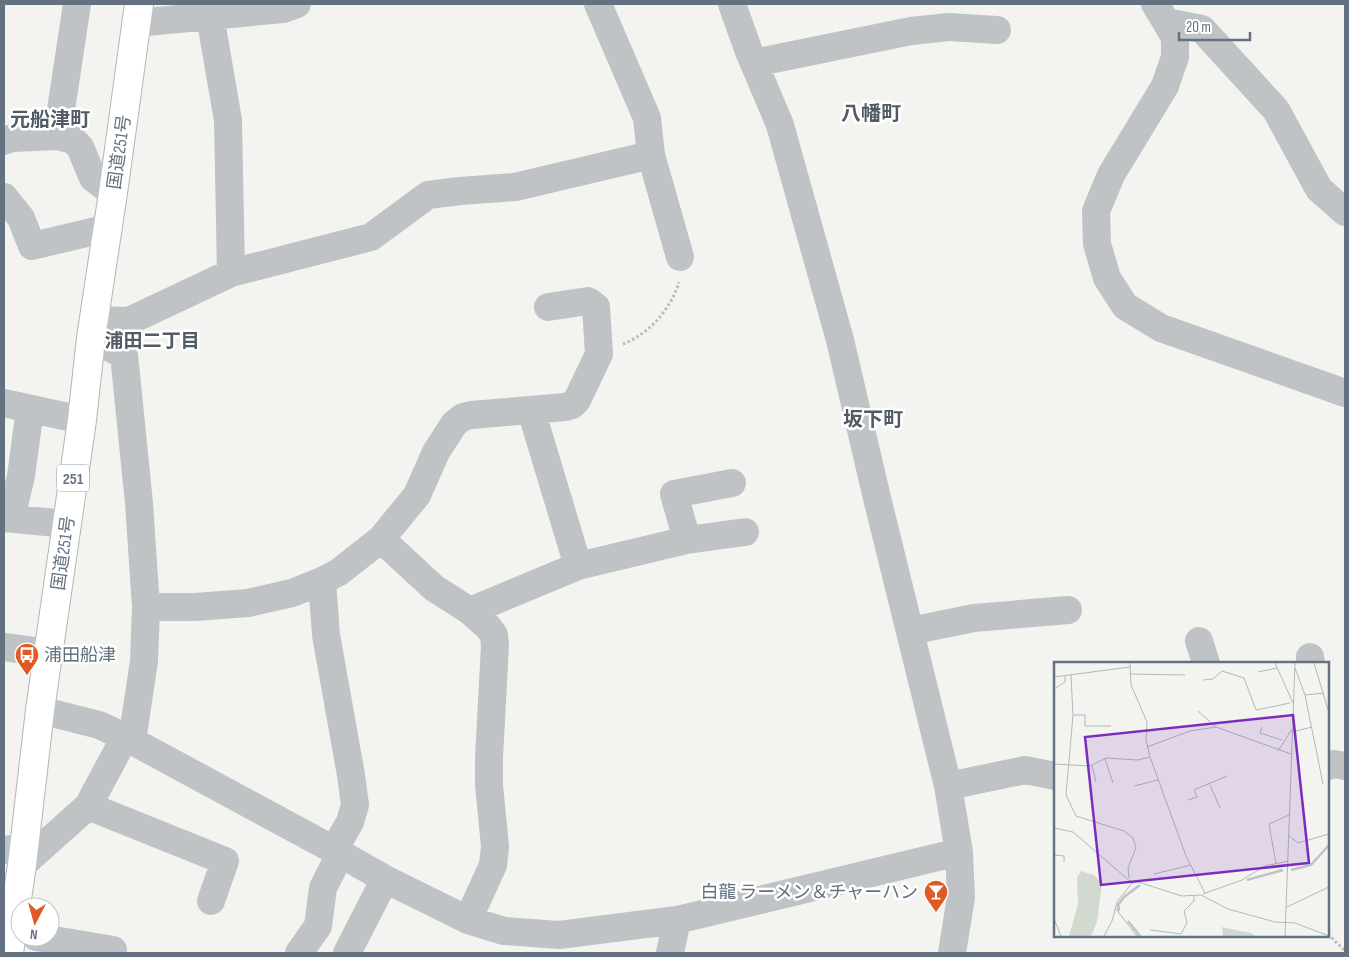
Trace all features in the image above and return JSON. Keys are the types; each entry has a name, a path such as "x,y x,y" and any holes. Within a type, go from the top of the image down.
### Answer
{"highway":[{"name":"国道251号","path":"18,897 16,854 49,653 82,420 92,329 138,14"}],"street":[{"path":"57,136 77,4"},
{"path":"138,14 210,16 284,9 297,4"},
{"path":"598,4 647,118 651,155 680,257"},
{"path":"732,4 780,125 840,340 948,786 959,852 961,897 952,953"},
{"path":"1160,13 1202,29 1276,110 1319,189 1345,212"},
{"path":"1160,13 1175,38 1175,57 1165,86 1111,175 1096,211 1097,244 1107,278 1126,306 1161,328 1345,393"},
{"path":"210,16 228,120 231,273"},
{"path":"754,63 911,31 949,27 997,30"},
{"path":"4,141 12,138 57,136 73,140 80,147 93,178 113,193"},
{"path":"92,329 129,321 231,273 371,237 428,195 515,188 651,155"},
{"path":"8,209 21,218 32,246 108,228"},
{"path":"146,607 195,607 248,603 292,593 322,581 339,572 381,538 417,495 436,452 454,424 463,417 565,408 572,405 577,400 599,354 596,307 588,301 548,307"},
{"path":"16,854 88,806 128,739 144,661 146,607 139,503 124,355 92,329"},
{"path":"4,403 82,420"},
{"path":"30,409 21,476 7,518 67,524"},
{"path":"531,410 578,566"},
{"path":"687,540 674,494 732,483"},
{"path":"470,611 578,566 687,540 745,532"},
{"path":"381,538 434,588 470,611 494,635 489,776 495,846 493,865 468,920"},
{"path":"299,953 318,926 322,888 350,822 355,805 326,635 322,581"},
{"path":"910,630 974,618 1068,610"},
{"path":"4,647 49,653"},
{"path":"40,710 99,725 128,739 385,879 468,920 505,942 677,920 959,852"},
{"path":"1329,766 1334,764 1345,766"},
{"path":"948,786 1025,770 1054,776"},
{"path":"88,806 225,860 211,901"},
{"path":"348,953 385,879"},
{"path":"670,953 677,920"},
{"path":"60,944 112,950 113,953"}],"path":[{"path":"599,354 628,342 647,330 665,312 677,289 681,274 680,257"},
{"path":"1329,935 1345,951"}],"place":[{"name":"浦田船津","path":"27,676"},
{"name":"白龍 ラーメン＆チャーハン","path":"936,913"}],"district":[{"name":"八幡町","path":"871,113"},
{"name":"元船津町","path":"50,119"},
{"name":"浦田二丁目","path":"152,340"},
{"name":"坂下町","path":"873,419"}]}
